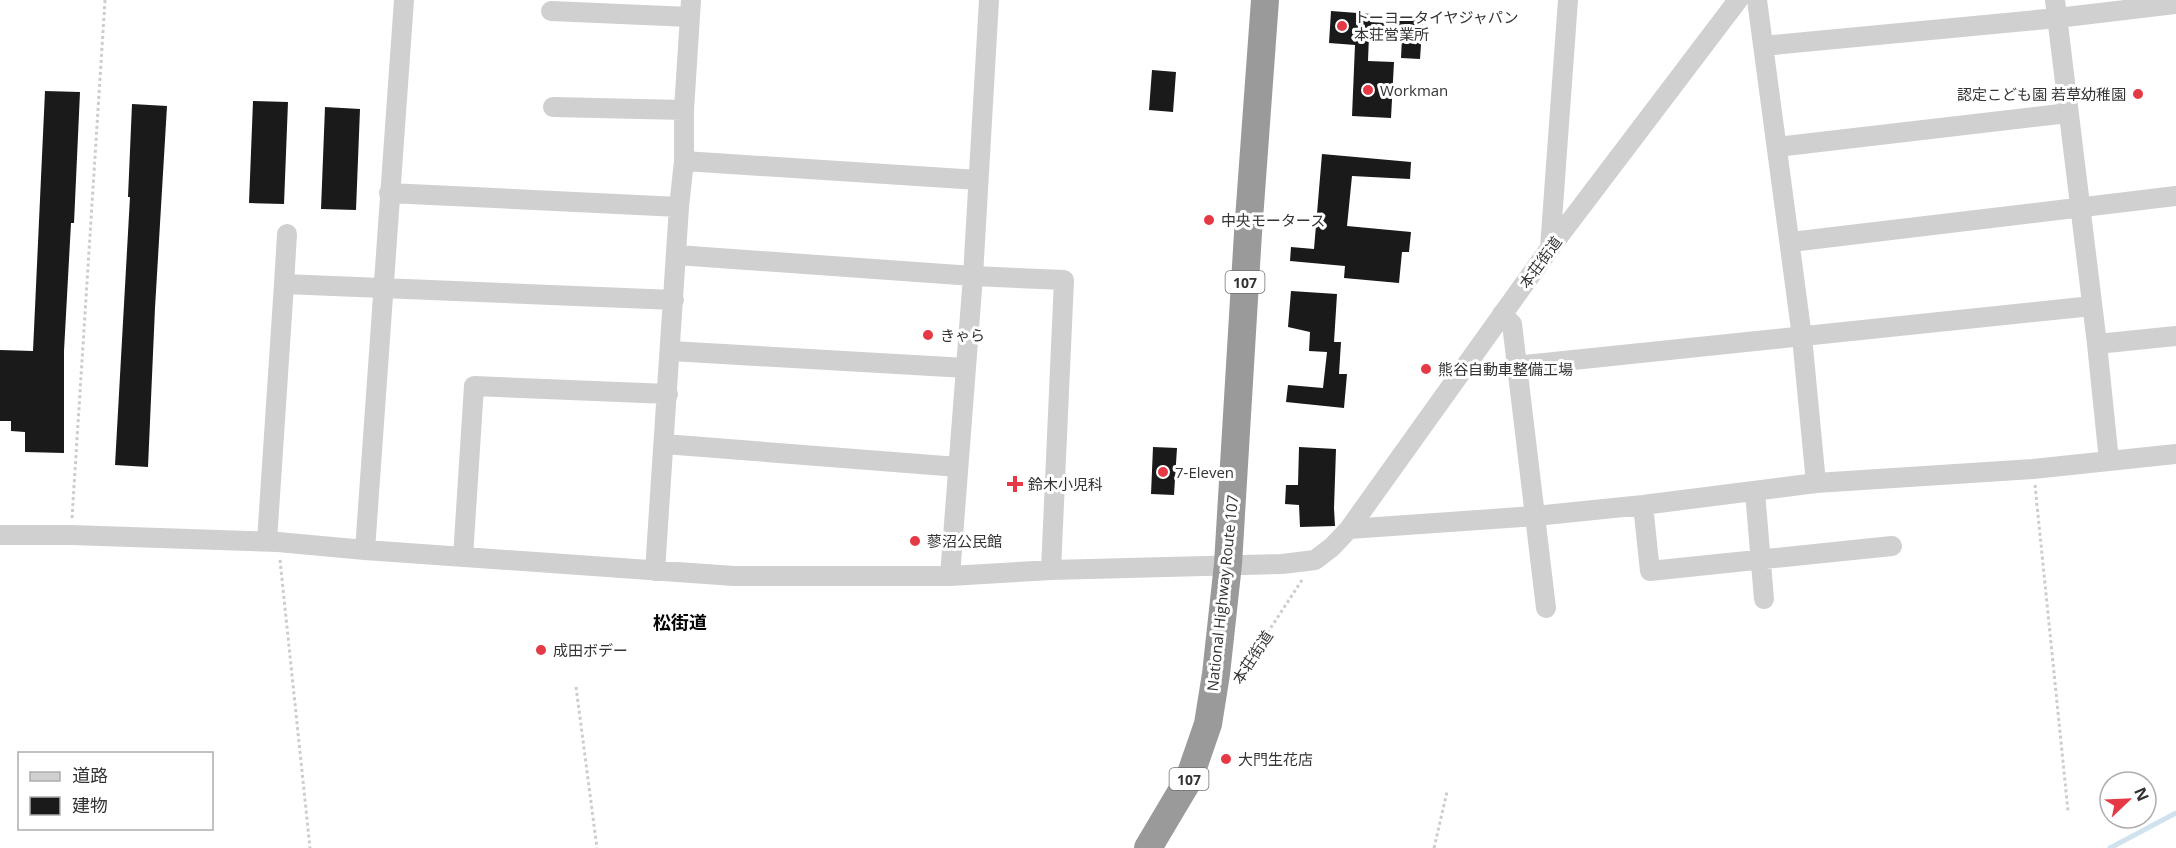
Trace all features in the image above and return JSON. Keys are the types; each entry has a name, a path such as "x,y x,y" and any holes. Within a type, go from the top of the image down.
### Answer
{"highway":[{"name":"National Highway Route 107","path":"1148,848 1189,779 1208,724 1216,674 1228,564 1265,0"}],"street":[{"path":"365,550 404,0"},
{"path":"950,576 973,276 989,0"},
{"path":"1550,248 1568,0"},
{"name":"本荘街道","path":"1315,560 1332,547 1349,529 1550,248 1738,0"},
{"path":"1757,0 1791,242 1816,483"},
{"path":"1763,46 2056,9 2176,4"},
{"path":"551,11 691,9 684,110 684,161 679,207 656,571"},
{"path":"2056,9 2109,461"},
{"path":"553,106 684,110"},
{"path":"1777,147 2068,113"},
{"path":"684,161 978,180"},
{"path":"389,193 679,207"},
{"path":"1791,242 2176,196"},
{"path":"273,542 286,234"},
{"path":"677,255 973,276 1064,280 1051,570"},
{"path":"284,284 674,300"},
{"path":"1516,366 2092,306"},
{"path":"1502,314 1512,324 1546,608"},
{"path":"2097,344 2176,336"},
{"path":"671,351 966,368"},
{"path":"463,557 474,386 668,394"},
{"path":"664,444 958,467"},
{"path":"1349,529 1535,516 1755,492 1816,483 2033,469 2176,454"},
{"path":"1755,492 1764,598"},
{"path":"1643,505 1650,571 1892,546"},
{"path":"0,535 71,535 273,542 734,576 950,576 1051,570 1282,564 1315,560"}],"path":[{"path":"71,535 105,0"},
{"path":"2033,469 2068,811"},
{"path":"273,542 310,848"},
{"name":"本荘街道","path":"1233,686 1315,560"},
{"path":"576,687 597,848"},
{"path":"1434,848 1447,792"}],"building":[{"path":"1331,11 1371,14 1370,22 1399,24 1399,14 1423,16 1420,59 1401,58 1402,37 1369,35 1368,61 1394,62 1391,118 1352,116 1355,45 1329,43"},
{"path":"1152,70 1176,72 1173,112 1149,110"},
{"path":"45,91 80,92 74,223 71,223 64,351 64,453 25,452 25,432 11,431 11,421 0,421 0,350 33,351"},
{"path":"253,101 288,102 284,204 249,203"},
{"path":"132,104 167,106 148,467 115,465 130,197 128,197"},
{"path":"325,107 360,109 356,210 321,209"},
{"path":"1322,154 1411,162 1410,179 1352,176 1347,226 1411,232 1409,252 1402,252 1399,283 1344,278 1345,266 1290,261 1291,247 1314,249"},
{"path":"1291,291 1337,294 1334,342 1341,342 1339,374 1347,374 1344,408 1286,402 1288,385 1323,388 1327,352 1309,351 1310,332 1288,327"},
{"path":"1153,447 1177,448 1174,495 1151,494"},
{"path":"1299,447 1336,449 1335,526 1300,527 1299,505 1285,504 1286,485 1298,485"}],"waterway":[{"path":"2110,848 2176,813"}],"place":[{"name":"トーヨータイヤジャパン 本荘営業所","path":"1342,26"},
{"name":"Workman","path":"1368,90"},
{"name":"認定こども園 若草幼稚園","path":"2138,94"},
{"name":"中央モータース","path":"1209,220"},
{"name":"きゃら","path":"928,335"},
{"name":"熊谷自動車整備工場","path":"1426,369"},
{"name":"7-Eleven","path":"1163,472"},
{"name":"鈴木小児科","path":"1015,484"},
{"name":"蓼沼公民館","path":"915,541"},
{"name":"成田ボデー","path":"541,650"},
{"name":"大門生花店","path":"1226,759"}],"district":[{"name":"松街道","path":"680,622"}]}
